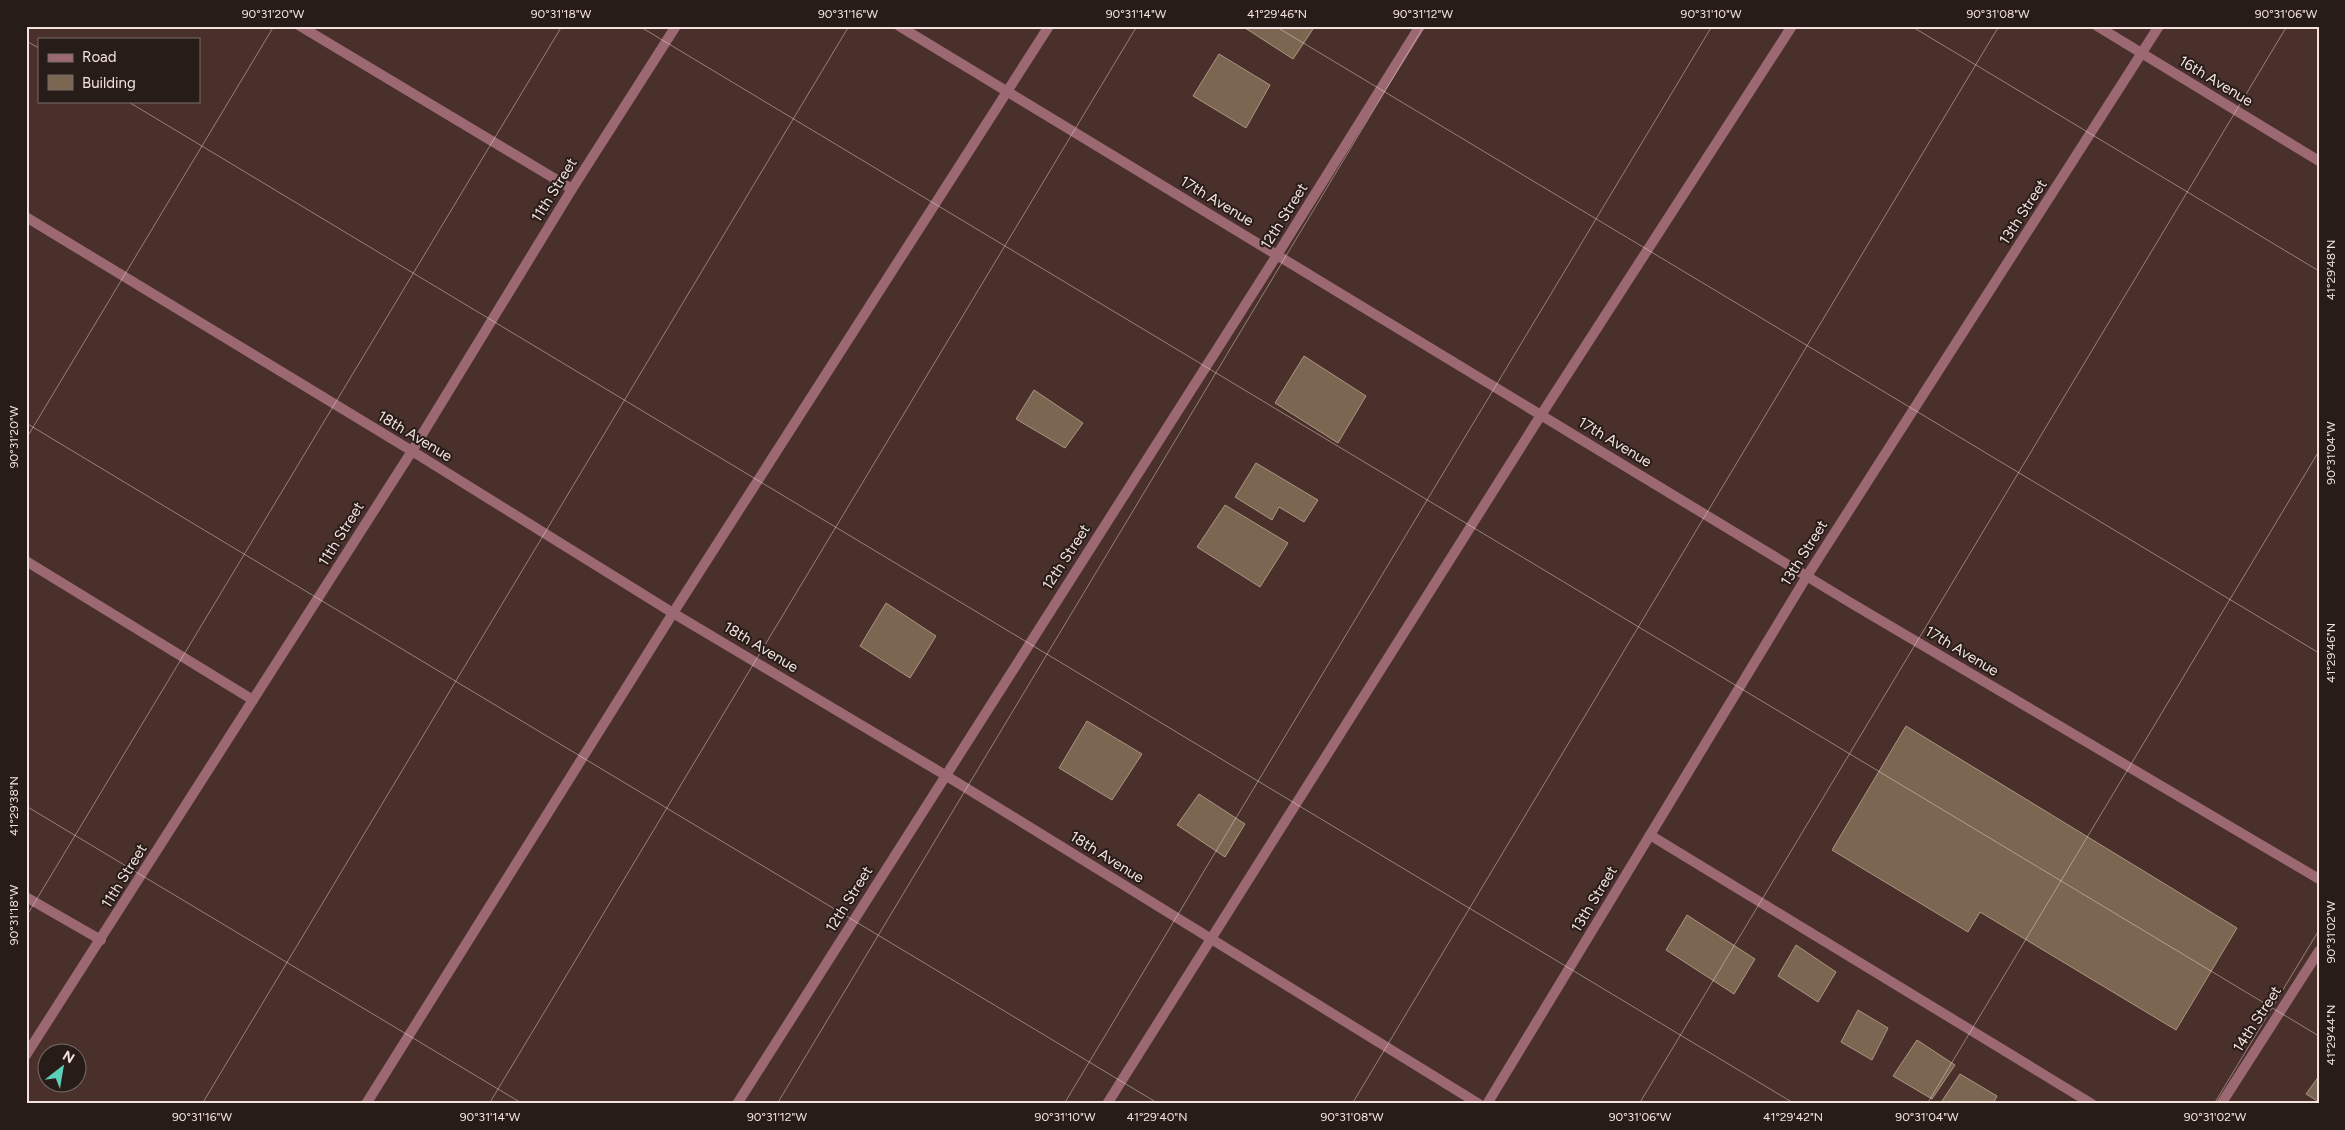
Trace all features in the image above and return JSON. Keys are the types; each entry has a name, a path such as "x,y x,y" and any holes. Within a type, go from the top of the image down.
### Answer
{"street":[{"path":"300,26 572,189"},
{"name":"11th Street","path":"26,1055 412,451 572,189 676,26"},
{"name":"17th Avenue","path":"899,26 1807,576 2319,879"},
{"path":"366,1104 673,613 1049,26"},
{"name":"12th Street","path":"737,1104 1277,255 1420,26"},
{"path":"1107,1104 1541,415 1792,26"},
{"name":"16th Avenue","path":"2097,26 2319,161"},
{"name":"13th Street","path":"1487,1104 1807,576 2160,26"},
{"name":"18th Avenue","path":"26,217 412,451 673,613 945,775 1479,1104"},
{"path":"26,561 253,700"},
{"path":"1650,835 2092,1104"},
{"path":"26,897 101,940"},
{"name":"14th Street","path":"2221,1104 2319,950"}],"building":[{"path":"1242,26 1315,26 1293,59"},
{"path":"1219,54 1270,85 1246,128 1193,96"},
{"path":"1304,356 1366,396 1338,443 1275,403"},
{"path":"1034,390 1083,423 1065,448 1016,419"},
{"path":"1256,463 1318,500 1304,522 1279,507 1272,520 1235,497"},
{"path":"1225,505 1288,543 1260,587 1197,547"},
{"path":"886,603 936,636 910,678 860,646"},
{"path":"1087,721 1142,754 1112,800 1059,768"},
{"path":"1906,726 2237,928 2176,1030 1980,912 1968,932 1832,850"},
{"path":"1199,794 1245,824 1225,857 1177,825"},
{"path":"1687,915 1755,959 1734,994 1666,950"},
{"path":"1796,945 1836,972 1818,1002 1778,976"},
{"path":"1858,1010 1888,1028 1872,1060 1841,1042"},
{"path":"1917,1040 1955,1065 1932,1099 1893,1076"},
{"path":"1960,1074 1997,1096 1993,1104 1940,1104"},
{"path":"2319,1076 2319,1102 2306,1094"}]}
